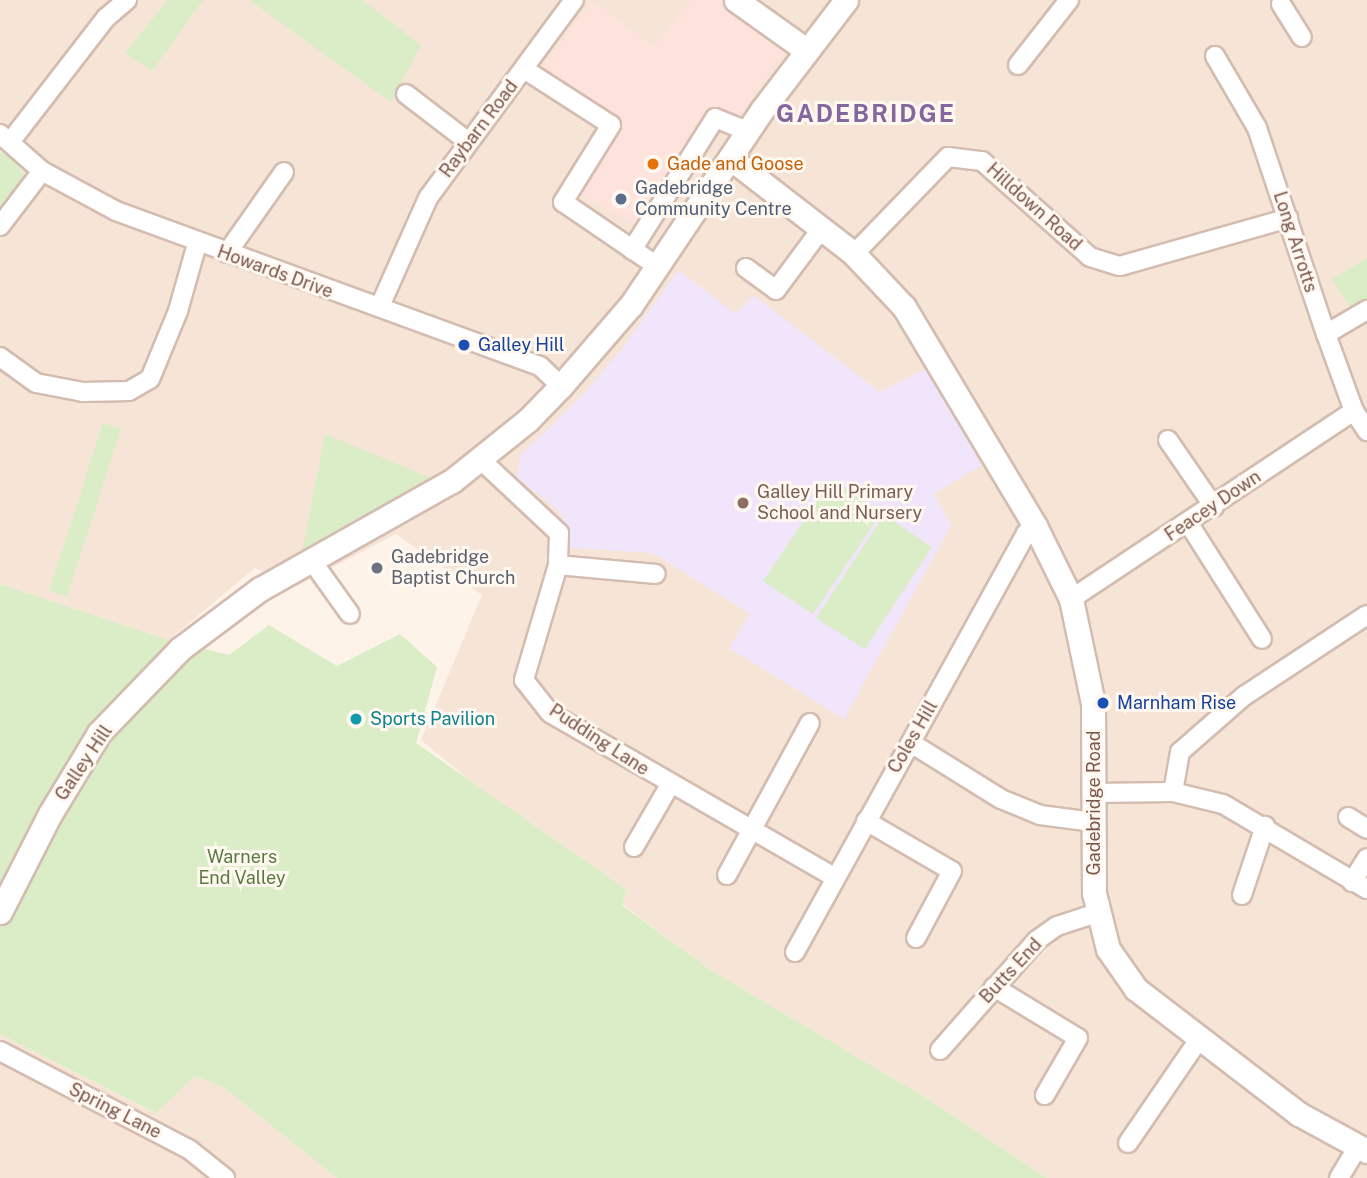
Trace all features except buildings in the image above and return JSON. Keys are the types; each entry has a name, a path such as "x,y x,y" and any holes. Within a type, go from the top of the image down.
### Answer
{"street":[{"path":"5,138 106,18 127,0"},
{"name":"Raybarn Road","path":"380,306 428,198 467,141 574,0"},
{"path":"736,0 806,50"},
{"name":"Galley Hill","path":"0,912 50,814 99,733 180,649 260,589 387,522 481,460 561,386 631,305 654,264 806,50 846,0"},
{"path":"1018,65 1069,0"},
{"path":"1281,4 1302,37"},
{"name":"Long Arrotts","path":"1215,56 1256,128 1325,334 1354,411 1367,431"},
{"path":"524,69 611,125 563,202 654,264"},
{"path":"406,94 467,141"},
{"path":"632,250 715,118 748,131"},
{"name":"Howards Drive","path":"5,138 42,170 116,212 197,244 357,301 380,306 540,366 561,386"},
{"name":"Hilldown Road","path":"854,254 947,157 982,161 1090,257 1120,267 1288,218"},
{"name":"Gadebridge Road","path":"730,158 854,254 904,307 1035,526 1071,599 1093,703 1097,913 1108,948 1136,989 1299,1114 1362,1150"},
{"path":"0,226 42,170"},
{"path":"227,253 284,172"},
{"path":"746,268 776,290 822,228"},
{"path":"0,357 36,383 83,392 129,391 150,379 178,311 197,244"},
{"path":"1325,334 1367,310"},
{"name":"Feacey Down","path":"1071,599 1189,524 1354,411"},
{"path":"1168,440 1213,507"},
{"name":"Pudding Lane","path":"481,460 559,533 558,565 524,680 550,713 670,785 834,877"},
{"path":"1189,524 1262,639"},
{"name":"Coles Hill","path":"795,952 1026,533 1035,526"},
{"path":"312,561 349,614"},
{"path":"558,565 656,574"},
{"path":"1173,792 1180,752 1244,695 1362,625"},
{"path":"727,875 810,723"},
{"path":"911,743 1001,799 1040,815 1094,822"},
{"path":"634,847 670,785"},
{"path":"1093,793 1173,792 1223,804 1265,826 1359,886 1367,858"},
{"path":"1348,817 1367,830"},
{"path":"866,821 953,871 916,938"},
{"path":"1242,895 1265,826"},
{"name":"Butts End","path":"940,1050 1037,940 1057,926 1097,913"},
{"path":"994,987 1078,1038 1045,1095"},
{"path":"1128,1143 1200,1038"},
{"name":"Spring Lane","path":"0,1051 190,1150 225,1178"},
{"path":"1339,1178 1362,1150"}],"shaded area":[{"path":"0,0 1367,0 1367,1178 1047,1178 926,1098 709,969 622,904 627,890 468,779 421,740 482,595 396,534 297,586 255,568 169,640 0,584"},
{"path":"691,0 727,0 788,47 726,135 707,122 636,225 579,194 620,125 544,67 592,1 654,47"},
{"name":"Galley Hill Primary School and Nursery","path":"678,270 736,314 753,295 880,392 929,367 985,463 934,494 951,526 844,719 729,648 750,614 653,553 571,548 570,533 560,512 517,477 520,455 578,400 622,349"},
{"path":"0,1034 155,1113 195,1076 223,1087 337,1178 0,1178"}],"green space":[{"path":"168,0 203,0 152,71 125,53"},
{"path":"249,0 362,0 421,45 391,102"},
{"path":"7,146 25,177 0,213 0,154"},
{"path":"1367,258 1367,305 1354,313 1332,279"},
{"path":"103,423 121,429 67,597 49,591"},
{"path":"325,434 431,478 302,552"},
{"path":"832,479 882,512 813,614 763,581"},
{"path":"884,515 932,547 865,649 816,618"},
{"name":"Warners End Valley","path":"0,584 169,640 229,655 269,625 337,666 400,634 437,667 416,743 627,890 622,905 709,969 926,1098 1047,1178 337,1178 223,1087 195,1076 156,1113 0,1034"}],"place":[{"name":"Gade and Goose","path":"653,164"},
{"name":"Gadebridge Community Centre","path":"621,199"},
{"name":"Galley Hill","path":"464,345"},
{"name":"Galley Hill Primary School and Nursery","path":"743,503"},
{"name":"Gadebridge Baptist Church","path":"377,568"},
{"name":"Marnham Rise","path":"1103,703"},
{"name":"Sports Pavilion","path":"356,719"}],"district":[{"name":"GADEBRIDGE","path":"866,114"}]}
